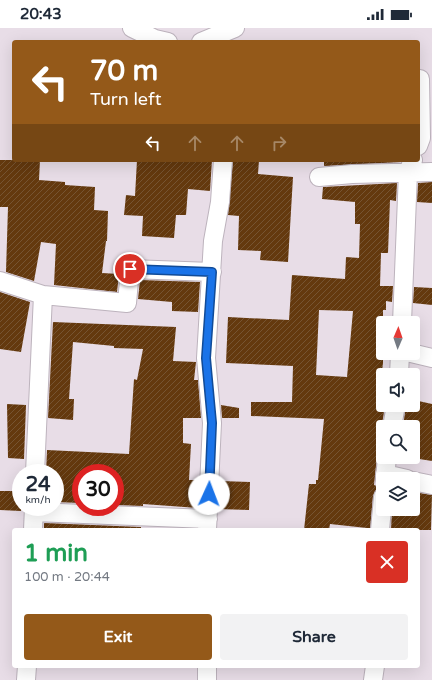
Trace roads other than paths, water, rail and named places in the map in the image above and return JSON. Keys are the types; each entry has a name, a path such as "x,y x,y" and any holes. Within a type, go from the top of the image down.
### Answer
{"street":[{"path":"132,28 159,40"},
{"path":"206,40 236,28 234,40"},
{"path":"420,79 420,141"},
{"path":"64,512 208,524 212,423 206,358 213,241 220,202 223,162"},
{"path":"319,177 411,166 432,172"},
{"path":"402,316 411,166"},
{"path":"0,281 43,295 127,303 130,269 212,272"},
{"path":"35,464 43,295"},
{"path":"420,355 432,358"},
{"path":"420,482 432,485"},
{"path":"33,528 34,516"},
{"path":"380,528 381,516"},
{"path":"26,680 27,668"},
{"path":"207,668 207,680"},
{"path":"373,680 375,668"}]}
